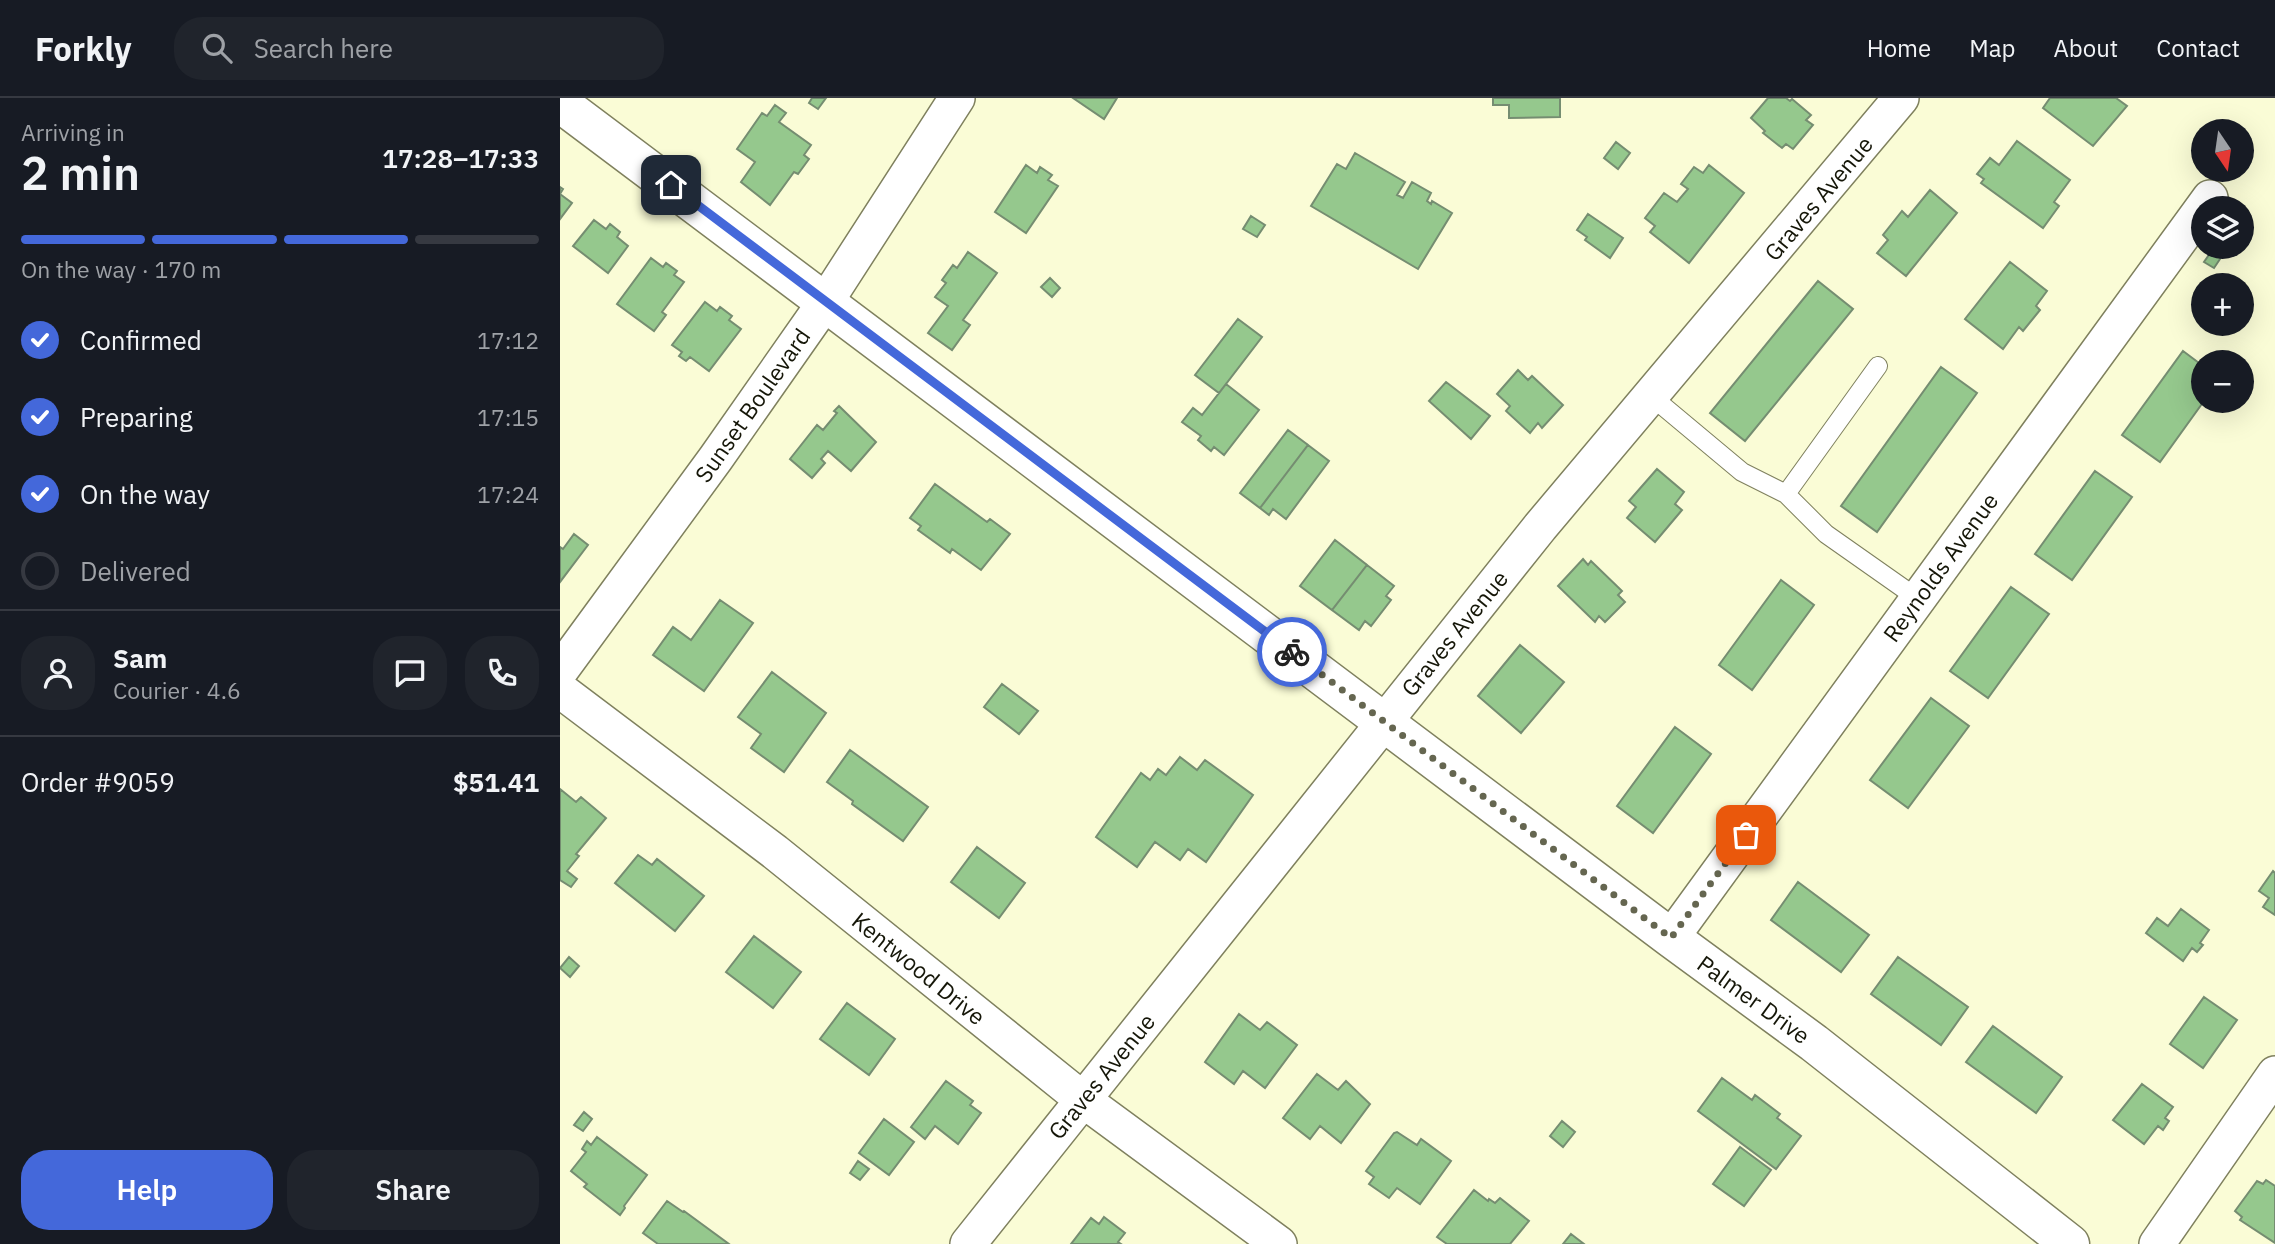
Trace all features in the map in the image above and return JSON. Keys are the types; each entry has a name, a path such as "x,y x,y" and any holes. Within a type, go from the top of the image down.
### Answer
{"street":[{"name":"Sunset Boulevard","path":"560,671 716,458 825,301 957,98"},
{"name":"Graves Avenue","path":"968,1244 1540,527 1901,98"},
{"name":"Palmer Drive","path":"560,103 1671,938 1814,1042 2070,1244"},
{"name":"Reynolds Avenue","path":"1671,938 2191,224"},
{"name":"Kentwood Drive","path":"560,690 775,852 1082,1099 1279,1244"},
{"path":"2157,1244 2275,1074"}],"lane":[{"path":"1786,494 1878,366"},
{"path":"1651,396 1742,472 1786,494 1826,534 1917,598"}],"building":[{"path":"812,98 826,98 818,109 809,103"},
{"path":"1073,98 1117,98 1104,119"},
{"path":"1493,98 1560,98 1560,117 1509,118 1509,105 1493,105"},
{"path":"1768,98 1792,99 1811,115 1806,120 1813,125 1793,149 1786,144 1782,148 1763,133 1765,131 1751,118"},
{"path":"2050,98 2116,98 2127,106 2093,146 2043,108"},
{"path":"775,105 786,113 779,122 811,145 804,155 809,159 798,174 794,172 770,205 741,182 755,162 737,149 762,113 767,116"},
{"path":"2017,141 2070,180 2054,202 2059,206 2043,228 1981,183 1984,179 1977,174 1990,158 1999,165"},
{"path":"1616,142 1630,153 1618,169 1604,158"},
{"path":"1355,153 1405,182 1397,195 1403,198 1412,182 1431,193 1427,201 1431,204 1432,201 1452,213 1418,269 1311,206 1337,164 1346,169"},
{"path":"1026,165 1037,173 1040,167 1052,175 1048,180 1058,186 1026,233 995,212"},
{"path":"1709,165 1744,193 1689,263 1650,232 1655,226 1645,218 1664,193 1677,202 1688,189 1681,184 1694,167 1703,173"},
{"path":"1930,190 1957,213 1906,276 1877,253 1888,240 1883,235 1902,211 1908,217"},
{"path":"560,194 572,203 560,219"},
{"path":"1588,214 1623,238 1610,258 1585,240 1587,237 1577,230"},
{"path":"1251,216 1265,225 1257,237 1243,229"},
{"path":"594,220 606,229 610,224 620,232 617,237 628,246 608,273 573,246"},
{"path":"968,252 997,273 963,320 970,325 952,350 928,333 948,306 935,297 946,283 942,280 953,265 957,268"},
{"path":"651,258 663,267 666,263 677,271 674,275 684,282 662,312 666,315 654,331 617,304"},
{"path":"2206,259 2220,259 2214,268 2204,262"},
{"path":"2010,262 2047,291 2036,306 2040,310 2023,331 2019,327 2003,349 1965,319"},
{"path":"1050,278 1060,288 1052,297 1041,287"},
{"path":"1818,281 1853,309 1745,441 1710,413"},
{"path":"705,302 717,311 720,307 732,316 729,320 741,329 709,371 690,357 686,361 679,356 682,352 672,345"},
{"path":"1238,319 1262,337 1219,393 1195,375"},
{"path":"2183,351 2191,357 2191,413 2195,413 2160,462 2122,435"},
{"path":"1941,367 1977,393 1877,532 1841,506"},
{"path":"1518,370 1528,380 1532,376 1563,405 1542,428 1538,423 1530,433 1506,411 1510,406 1497,394"},
{"path":"1446,382 1490,416 1471,439 1429,401"},
{"path":"1226,384 1259,410 1224,455 1214,447 1211,451 1198,440 1201,436 1182,422 1193,408 1202,415"},
{"path":"839,406 876,442 851,471 828,451 821,459 825,463 812,478 790,459 817,425 823,430 837,413 834,411"},
{"path":"1288,430 1308,445 1260,508 1240,493"},
{"path":"1308,445 1329,461 1286,519 1273,509 1269,515 1260,508"},
{"path":"1657,469 1684,492 1675,504 1682,510 1655,542 1627,518 1636,507 1629,501"},
{"path":"2095,471 2132,497 2072,580 2035,554"},
{"path":"935,484 987,522 990,519 1010,534 981,570 952,549 950,553 918,530 921,526 910,518"},
{"path":"574,534 588,545 560,582 560,547 563,549"},
{"path":"1335,540 1367,565 1332,610 1300,586"},
{"path":"1583,559 1588,565 1591,561 1622,591 1618,595 1625,602 1605,622 1599,616 1595,622 1558,586"},
{"path":"1367,565 1394,586 1386,596 1391,600 1371,626 1365,621 1359,630 1332,610"},
{"path":"1781,580 1814,605 1752,690 1719,665"},
{"path":"2011,587 2049,614 1988,698 1950,671"},
{"path":"720,600 753,623 704,691 653,655 673,627 691,640"},
{"path":"1520,645 1564,682 1521,733 1478,696"},
{"path":"772,672 826,713 784,772 751,748 761,734 738,717"},
{"path":"1002,684 1038,711 1019,734 984,707"},
{"path":"1931,698 1969,726 1908,808 1870,780"},
{"path":"1675,727 1711,754 1653,833 1617,806"},
{"path":"850,750 928,807 903,841 827,782"},
{"path":"1180,757 1197,770 1205,760 1253,795 1206,862 1188,849 1180,860 1155,842 1137,867 1096,837 1141,773 1150,780 1158,769 1166,775"},
{"path":"560,789 576,802 581,797 606,818 576,854 579,856 567,871 577,879 571,887 560,880"},
{"path":"977,847 1025,883 999,918 951,882"},
{"path":"638,855 652,865 657,859 704,896 675,931 615,883"},
{"path":"2273,871 2275,915 2263,907 2269,898 2259,891"},
{"path":"1798,882 1869,935 1841,972 1771,920"},
{"path":"2181,909 2209,930 2200,943 2203,945 2197,952 2192,948 2183,961 2146,933 2157,918 2168,926"},
{"path":"754,936 801,972 773,1008 726,972"},
{"path":"569,957 579,966 570,977 560,968"},
{"path":"1898,957 1968,1007 1941,1045 1871,994"},
{"path":"2204,997 2237,1020 2203,1068 2170,1044"},
{"path":"847,1003 895,1039 869,1075 820,1039"},
{"path":"1239,1014 1260,1030 1267,1022 1297,1045 1265,1088 1243,1071 1234,1084 1205,1062"},
{"path":"1993,1026 2062,1077 2036,1113 1966,1062"},
{"path":"1317,1074 1338,1090 1346,1081 1370,1104 1341,1143 1320,1126 1310,1139 1283,1118"},
{"path":"1722,1078 1752,1100 1755,1095 1780,1114 1777,1118 1801,1136 1776,1169 1698,1111"},
{"path":"946,1081 973,1101 970,1105 981,1113 958,1144 935,1126 925,1139 911,1127"},
{"path":"2142,1084 2173,1107 2165,1118 2169,1121 2163,1130 2158,1126 2144,1144 2113,1120"},
{"path":"584,1112 592,1119 583,1131 574,1125"},
{"path":"884,1119 914,1142 889,1175 859,1153"},
{"path":"1562,1121 1575,1132 1563,1147 1550,1136"},
{"path":"1397,1132 1417,1145 1421,1139 1451,1161 1420,1204 1397,1188 1389,1198 1369,1184 1374,1177 1366,1171"},
{"path":"597,1137 647,1175 620,1215 584,1187 587,1184 571,1171 586,1152 582,1149 587,1141 591,1145"},
{"path":"1740,1147 1771,1170 1744,1206 1713,1184"},
{"path":"858,1161 869,1169 860,1180 850,1173"},
{"path":"2266,1180 2275,1186 2275,1243 2240,1220 2242,1217 2235,1211 2257,1181 2263,1184"},
{"path":"1474,1190 1488,1201 1489,1199 1495,1203 1500,1198 1529,1221 1510,1244 1447,1244 1437,1237"},
{"path":"667,1201 729,1244 658,1244 643,1233"},
{"path":"1104,1217 1125,1233 1118,1242 1121,1244 1071,1244 1091,1218 1099,1224"},
{"path":"1571,1234 1584,1244 1563,1244"}],"way so far":[{"path":"1292,652 1671,938 1746,835"}],"route":[{"path":"671,185 1292,652"}]}
